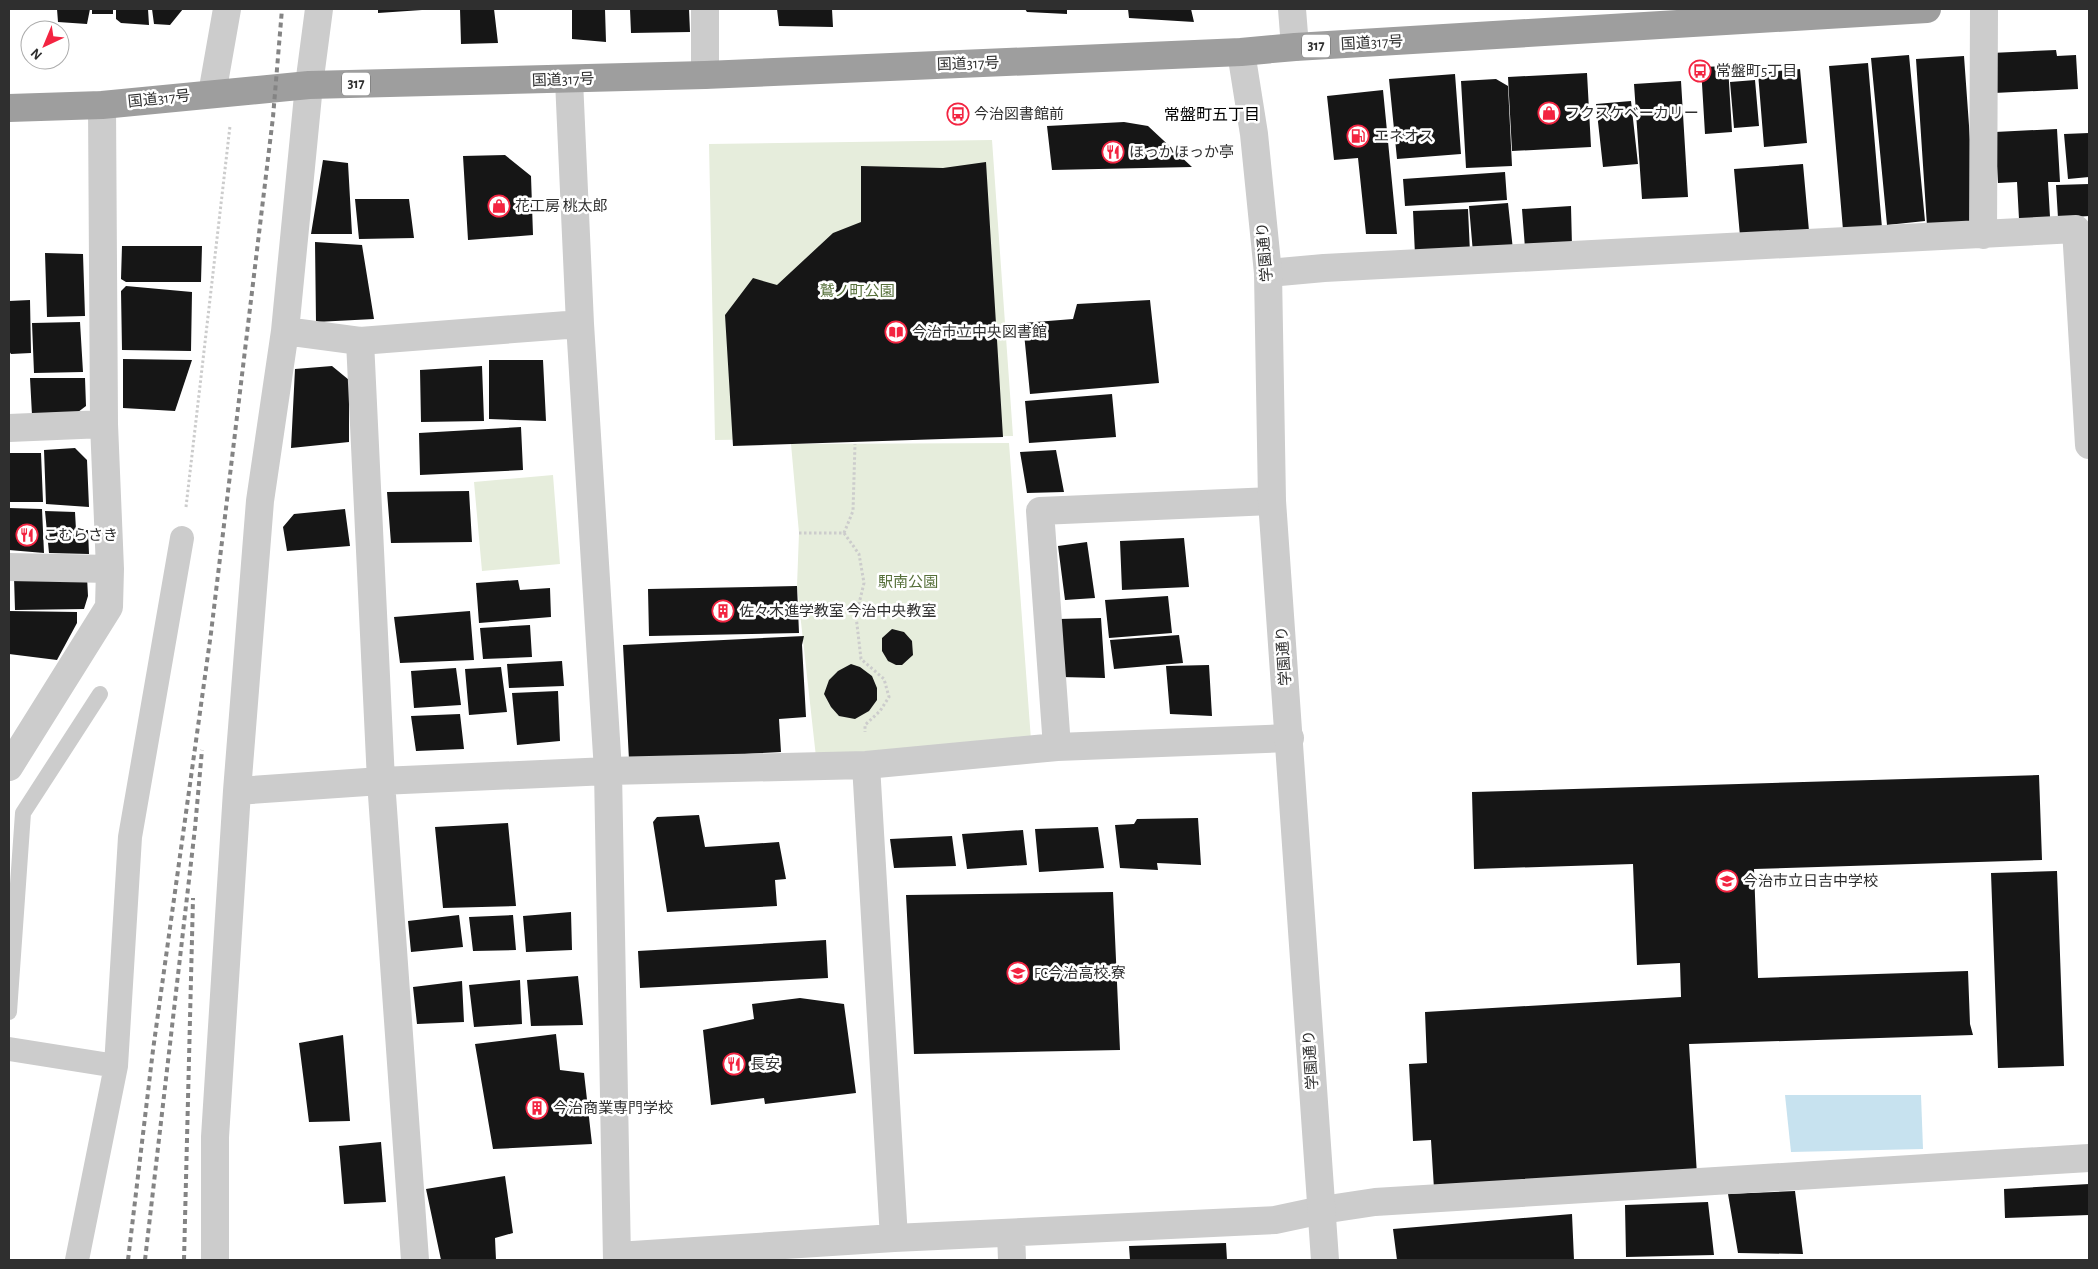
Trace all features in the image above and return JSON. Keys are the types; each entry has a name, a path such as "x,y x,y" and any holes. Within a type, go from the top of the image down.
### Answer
{"highway":[{"name":"国道317号","path":"9,108 102,105 309,85 569,80 1241,52 1294,47 1927,9"}],"street":[{"path":"223,93 227,9"},
{"path":"215,1260 215,1137 237,790 260,501 285,331 309,85 319,9"},
{"path":"705,9 705,75"},
{"path":"1292,9 1294,47"},
{"path":"1984,9 1984,235"},
{"name":"学園通り","path":"1241,52 1254,134 1268,273 1272,501 1325,1260"},
{"path":"569,80 580,324 608,771 617,1258 894,1238 1275,1220 1374,1202 2089,1158"},
{"path":"9,767 109,607 110,569 104,424 102,105"},
{"path":"1268,273 1324,268 2076,229 2086,334 2089,445"},
{"path":"285,331 360,341 580,324"},
{"path":"360,341 381,781 415,1260"},
{"path":"9,428 104,424"},
{"path":"1057,747 1040,511 1272,501"},
{"path":"77,1260 116,1066 130,837 182,538"},
{"path":"9,567 110,569"},
{"path":"237,790 381,781 608,771 866,765 1057,747 1290,738"},
{"path":"866,765 894,1238"},
{"path":"9,1049 116,1066"},
{"path":"1011,1233 1012,1260"}],"lane":[{"path":"9,1012 23,813 100,694"}],"path":[{"path":"182,538 223,93"},
{"path":"844,533 853,512 855,444"},
{"path":"799,533 844,533"},
{"path":"844,533 859,554 864,583 856,616 861,659 884,679 889,697 880,711 865,725 866,765"}],"green space":[{"name":"鷲ノ町公園","path":"992,140 1013,436 715,440 709,144"},
{"name":"駅南公園","path":"1009,443 1031,740 816,757 797,586 799,533 791,444"},
{"path":"553,475 560,564 482,571 474,482"}],"water":[{"path":"1785,1095 1921,1095 1923,1149 1791,1152"}],"building":[{"path":"57,9 90,9 87,24 70,23 70,20 58,20"},
{"path":"92,9 113,9 113,14 92,14"},
{"path":"116,9 148,9 149,25 121,23 116,19"},
{"path":"152,9 183,9 170,25 154,24"},
{"path":"378,9 422,9 422,10 378,13"},
{"path":"460,9 494,9 498,43 461,44"},
{"path":"572,9 605,9 606,42 572,39"},
{"path":"630,9 689,9 690,32 631,33"},
{"path":"777,9 832,9 833,27 779,26"},
{"path":"1025,9 1067,9 1067,14 1027,12"},
{"path":"1128,9 1191,9 1194,22 1129,18"},
{"path":"2056,50 2057,56 2076,55 2078,89 1994,93 1991,53"},
{"path":"1909,55 1925,221 1887,225 1871,58"},
{"path":"1964,56 1976,223 1927,226 1916,59"},
{"path":"1868,63 1882,228 1843,230 1829,66"},
{"path":"1728,66 1732,132 1705,134 1701,67"},
{"path":"1800,69 1807,143 1764,147 1758,73"},
{"path":"1587,73 1591,147 1512,151 1508,77"},
{"path":"1455,74 1461,154 1397,159 1389,79"},
{"path":"1496,79 1508,86 1512,166 1466,168 1461,81"},
{"path":"1755,80 1759,126 1734,128 1730,82"},
{"path":"1681,81 1688,197 1642,199 1634,84"},
{"path":"1383,90 1397,234 1366,234 1358,158 1334,160 1327,96"},
{"path":"1631,101 1638,164 1603,167 1596,104"},
{"name":"ほっかほっか亭","path":"1124,122 1148,126 1192,167 1052,170 1047,126"},
{"path":"2057,129 2060,182 2048,182 2050,217 2019,219 2017,182 1998,183 1995,132"},
{"path":"2089,133 2089,177 2068,179 2064,134"},
{"name":"花工房 桃太郎","path":"505,155 531,176 533,235 468,240 463,156"},
{"path":"323,160 348,163 352,234 311,234"},
{"name":"鷲ノ町公園","path":"986,162 1003,437 733,446 725,315 753,278 777,285 833,233 861,222 861,166 943,168"},
{"path":"1803,164 1809,231 1740,236 1734,169"},
{"path":"1505,172 1507,200 1405,206 1403,179"},
{"path":"2089,184 2089,216 2058,218 2056,185"},
{"path":"355,199 409,199 414,238 359,239"},
{"path":"1508,203 1513,250 1473,253 1469,206"},
{"path":"1571,206 1572,247 1525,248 1522,209"},
{"path":"1468,209 1470,253 1415,255 1413,211"},
{"path":"315,242 362,245 374,319 316,322"},
{"path":"122,246 202,246 201,282 126,282 121,279"},
{"path":"45,253 83,254 85,316 47,317"},
{"path":"126,286 192,292 191,351 122,350 121,291"},
{"path":"30,300 31,353 11,354 9,351 9,301"},
{"path":"1150,300 1159,383 1030,394 1023,323 1073,319 1077,304"},
{"path":"80,322 83,372 34,373 32,323"},
{"path":"123,359 192,360 175,411 123,408"},
{"path":"489,360 543,360 546,421 489,419"},
{"path":"332,366 349,380 349,442 291,448 295,369"},
{"path":"482,366 484,421 421,422 420,370"},
{"path":"30,378 85,378 86,406 70,418 32,415"},
{"path":"1112,394 1116,437 1029,443 1025,401"},
{"path":"521,427 523,470 420,475 419,433"},
{"path":"75,448 87,460 89,507 46,504 44,450"},
{"path":"1056,450 1064,492 1027,493 1020,452"},
{"path":"9,453 41,453 43,502 9,502"},
{"path":"469,491 472,542 391,543 387,492"},
{"path":"9,508 42,509 44,553 9,550"},
{"path":"345,509 350,546 287,551 283,527 294,514"},
{"path":"45,511 75,512 76,530 88,530 89,554 49,553"},
{"path":"1184,538 1189,587 1122,590 1120,541"},
{"path":"1087,542 1095,598 1065,600 1058,546"},
{"path":"14,577 87,577 88,596 84,609 15,610"},
{"path":"518,580 520,590 550,588 551,617 479,623 476,583"},
{"name":"佐々木進学教室 今治中央教室","path":"797,586 799,633 649,636 648,589"},
{"path":"1168,596 1172,633 1109,638 1105,600"},
{"path":"9,611 77,612 77,623 57,660 9,654"},
{"path":"470,611 474,660 400,663 394,617"},
{"path":"1101,618 1105,678 1061,677 1058,619"},
{"path":"530,625 532,657 483,659 480,628"},
{"path":"892,629 904,632 912,641 913,655 902,665 896,665 888,661 882,651 882,638"},
{"path":"1179,635 1183,663 1114,669 1110,640"},
{"path":"804,636 802,645 806,717 779,719 781,752 629,760 623,645"},
{"path":"562,661 564,686 509,688 507,664"},
{"path":"851,664 860,667 872,676 877,688 877,700 869,711 855,719 839,716 831,707 824,694 829,680 838,671"},
{"path":"1209,665 1212,716 1170,714 1166,666"},
{"path":"501,667 507,712 469,715 465,669"},
{"path":"456,668 461,705 414,708 411,671"},
{"path":"558,691 560,741 517,745 512,693"},
{"path":"460,714 464,749 416,751 411,716"},
{"path":"2039,775 2042,860 1754,869 1758,978 1968,971 1970,1024 1973,1035 1689,1044 1697,1175 1434,1189 1431,1140 1413,1141 1409,1064 1427,1063 1425,1012 1681,997 1680,963 1637,965 1633,864 1474,869 1472,792"},
{"path":"699,815 705,847 779,842 786,879 775,880 777,906 667,912 653,822 657,817"},
{"path":"1198,818 1201,865 1157,863 1158,870 1120,868 1115,825 1134,824 1137,819"},
{"path":"508,823 516,906 443,908 435,827"},
{"path":"1098,827 1104,868 1039,872 1035,829"},
{"path":"1023,830 1027,865 967,869 962,834"},
{"path":"952,836 956,866 894,868 890,839"},
{"path":"2057,871 2064,1066 1998,1068 1991,873"},
{"name":"FC今治高校 寮","path":"1113,892 1120,1050 914,1054 906,895"},
{"path":"571,912 572,950 526,952 523,916"},
{"path":"459,915 463,947 411,952 408,921"},
{"path":"513,915 516,950 473,951 469,917"},
{"path":"826,940 828,978 640,988 638,951"},
{"path":"578,976 583,1025 531,1026 527,980"},
{"path":"520,980 522,1024 474,1027 469,985"},
{"path":"462,981 464,1022 417,1024 413,987"},
{"path":"800,998 844,1004 856,1093 765,1104 764,1098 711,1105 703,1030 754,1019 752,1004"},
{"name":"今治商業専門学校","path":"556,1034 560,1070 584,1073 592,1144 493,1149 475,1044"},
{"path":"343,1035 350,1121 309,1122 299,1043"},
{"path":"381,1142 386,1202 344,1204 339,1146"},
{"path":"505,1176 513,1233 495,1238 496,1260 441,1260 426,1189"},
{"path":"2089,1184 2089,1215 2005,1218 2004,1189"},
{"path":"1795,1191 1803,1254 1738,1253 1728,1194"},
{"path":"1708,1202 1714,1255 1626,1257 1625,1205"},
{"path":"1572,1214 1574,1260 1397,1260 1393,1229"},
{"path":"1226,1243 1227,1260 1130,1260 1129,1246"}],"railway":[{"path":"128,1260 153,1050 211,633 273,117 282,9"},
{"path":"145,1260 195,828 202,750"},
{"path":"184,1260 193,898"}],"place":[{"name":"常盤町5丁目","path":"1700,71"},
{"name":"フクスケベーカリー","path":"1549,113"},
{"name":"今治図書館前","path":"958,114"},
{"name":"エネオス","path":"1358,136"},
{"name":"ほっかほっか亭","path":"1113,152"},
{"name":"花工房 桃太郎","path":"499,206"},
{"name":"今治市立中央図書館","path":"896,332"},
{"name":"こむらさき","path":"27,535"},
{"name":"佐々木進学教室 今治中央教室","path":"723,611"},
{"name":"今治市立日吉中学校","path":"1727,881"},
{"name":"FC今治高校 寮","path":"1018,973"},
{"name":"長安","path":"734,1064"},
{"name":"今治商業専門学校","path":"537,1108"}],"district":[{"name":"常盤町五丁目","path":"1212,115"}]}
